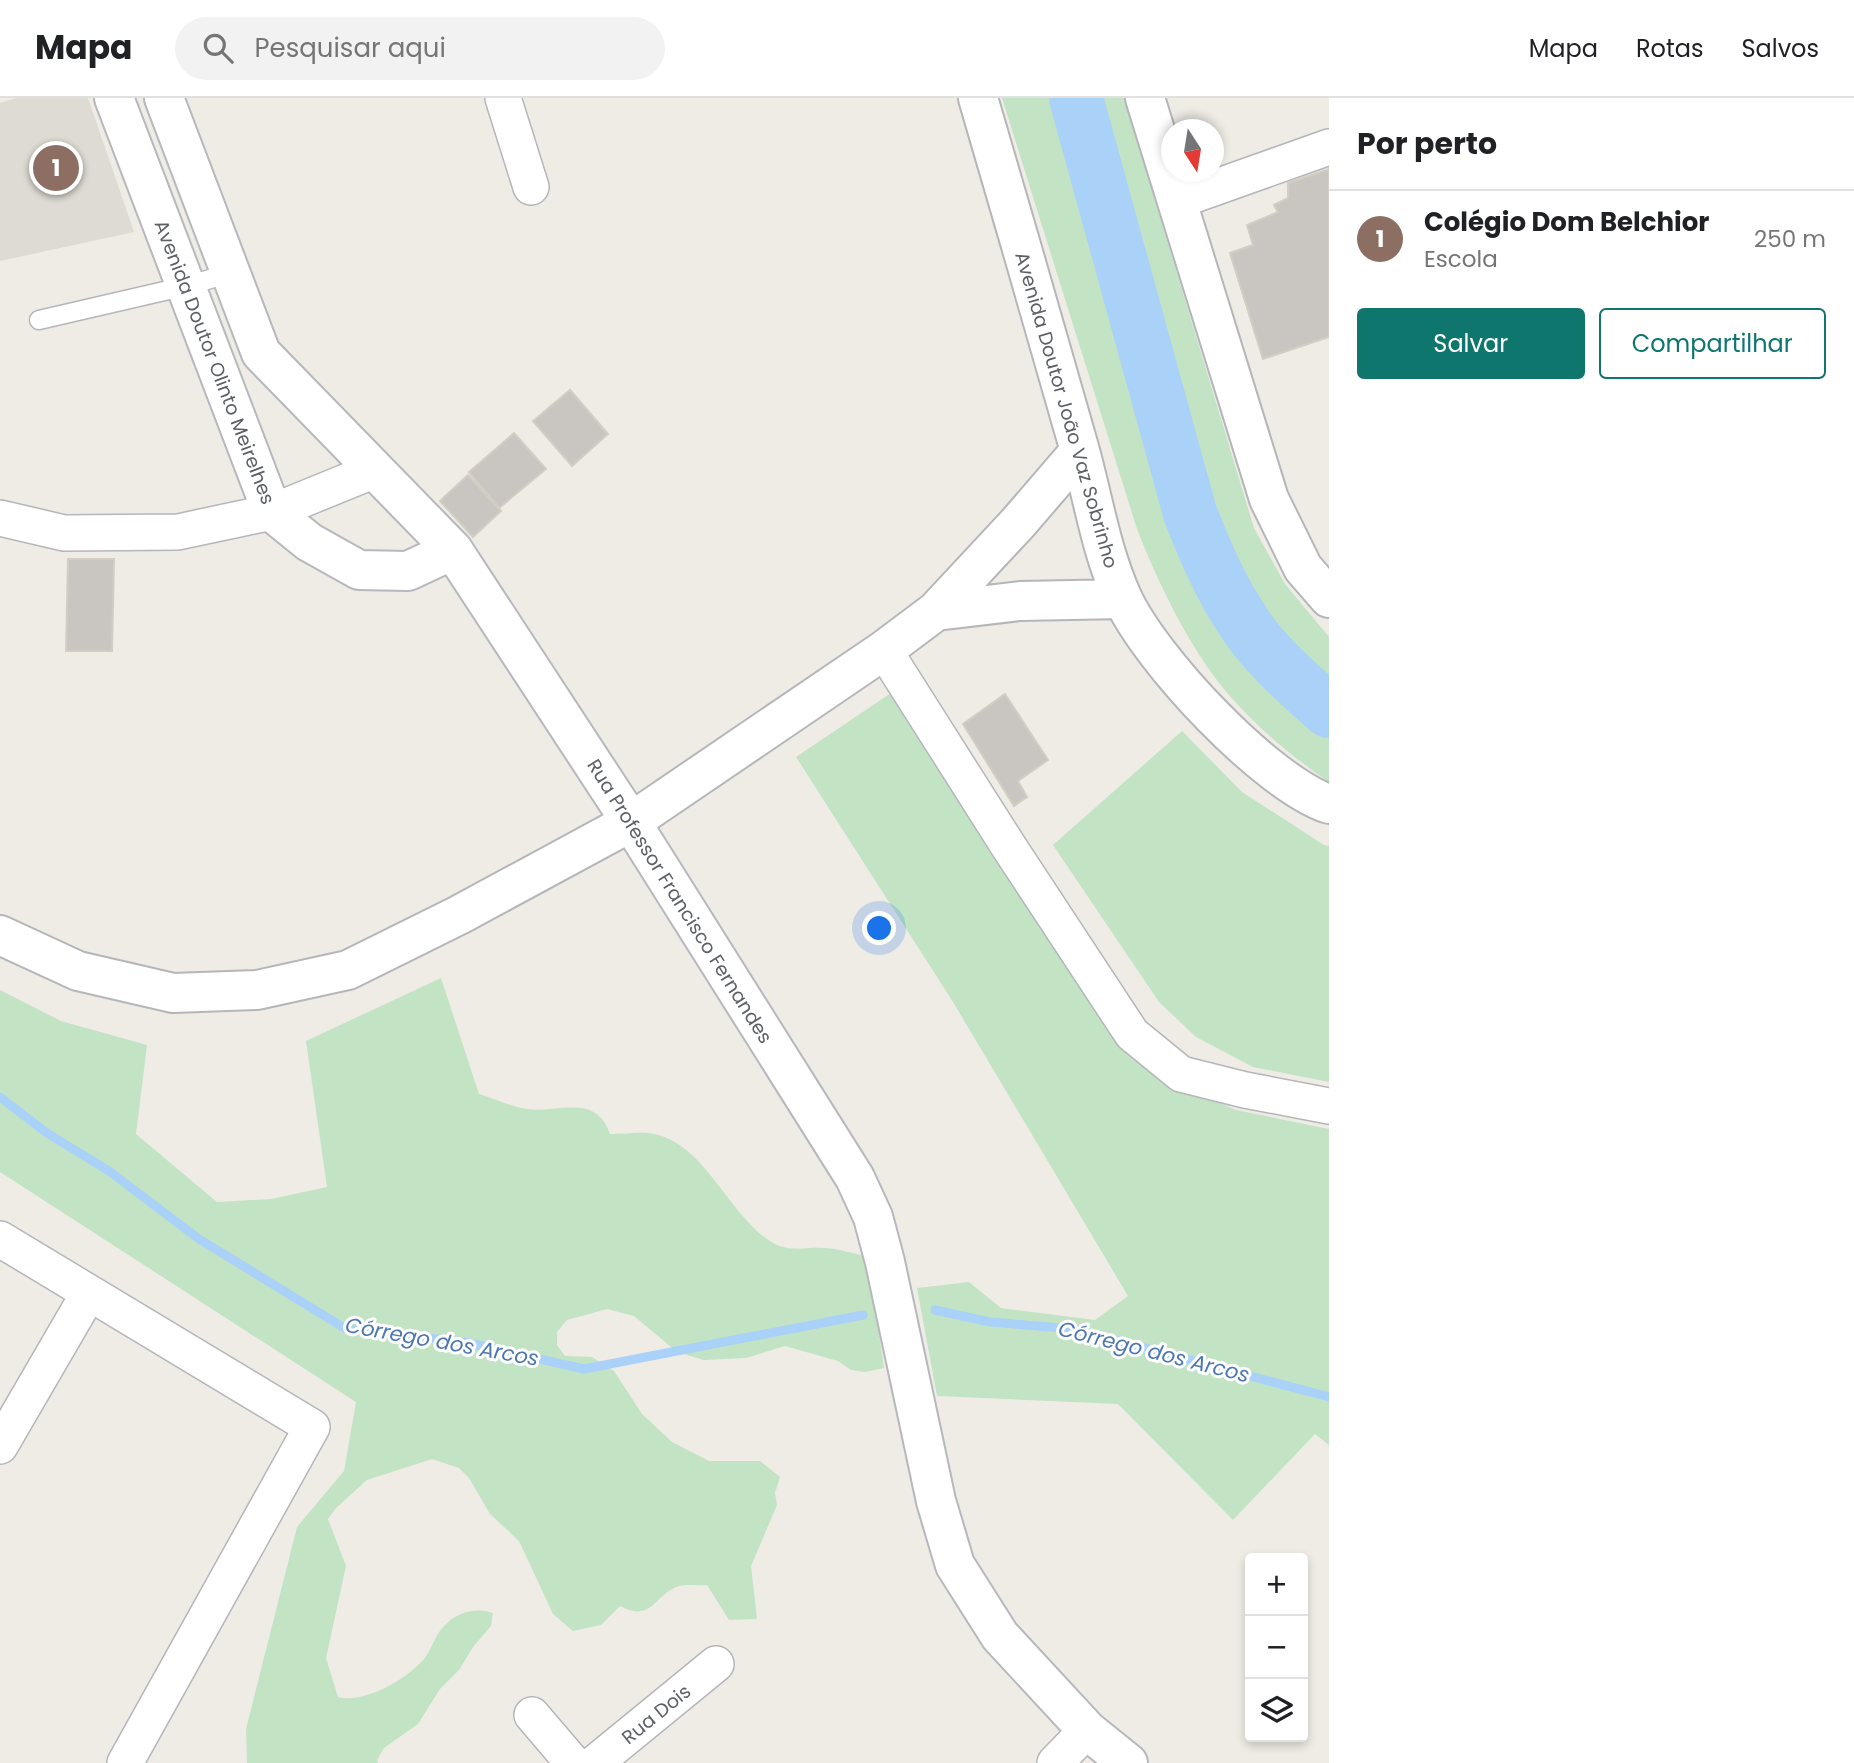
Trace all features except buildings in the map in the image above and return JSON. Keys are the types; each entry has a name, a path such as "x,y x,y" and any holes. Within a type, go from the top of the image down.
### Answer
{"street":[{"name":"Avenida Doutor Olinto Meirelhes","path":"114,98 272,512 309,541 359,570 408,570 453,550"},
{"path":"164,98 261,353 453,550"},
{"path":"503,98 531,187"},
{"name":"Avenida Doutor João Vaz Sobrinho","path":"978,98 1080,451 1100,538 1123,599 1144,634 1188,689 1249,751 1311,798 1329,804"},
{"path":"1145,98 1269,499 1303,568 1329,598"},
{"path":"1177,201 1329,147"},
{"path":"0,935 78,971 173,993 257,990 348,970 459,915 631,822 884,650 936,611 1080,451"},
{"path":"0,518 64,533 178,533 272,512 375,470"},
{"name":"Rua Professor Francisco Fernandes","path":"453,550 631,822 855,1178 873,1217 886,1262 936,1501 955,1565 1000,1636 1087,1730"},
{"path":"936,611 1020,601 1123,599"},
{"path":"884,650 1132,1034 1181,1074 1245,1090 1329,1106"},
{"path":"0,1239 312,1427 125,1763"},
{"path":"0,1446 89,1293"},
{"name":"Rua Dois","path":"596,1763 716,1664"},
{"path":"532,1714 573,1763"},
{"path":"1055,1763 1087,1730 1128,1763"}],"lane":[{"path":"39,320 231,273"}],"shaded area":[{"path":"16,98 88,98 134,232 0,261 0,103"}],"green space":[{"path":"1002,98 1124,98 1254,528 1285,584 1329,637 1329,782 1276,741 1228,694 1201,657 1165,593 1137,529"},
{"path":"894,691 1172,1082 1236,1110 1329,1129 1329,1445 1315,1434 1233,1520 1118,1404 937,1396 917,1288 969,1282 1001,1308 1095,1320 1128,1296 953,1002 796,757"},
{"path":"1182,731 1242,792 1329,846 1329,1082 1253,1067 1196,1037 1159,1002 1053,845"},
{"path":"441,978 479,1094 528,1109 586,1109 603,1121 610,1134 648,1133 668,1138 701,1164 743,1217 775,1244 793,1249 834,1249 865,1256 871,1278 884,1368 865,1372 851,1370 838,1361 785,1346 746,1358 704,1360 677,1352 634,1316 607,1309 567,1320 557,1332 557,1345 565,1356 592,1357 614,1371 642,1414 672,1442 709,1461 760,1461 780,1477 775,1493 777,1505 751,1566 757,1619 729,1620 707,1585 686,1585 671,1590 647,1609 631,1610 620,1606 601,1625 573,1631 553,1614 519,1541 490,1514 469,1478 459,1468 432,1459 367,1480 336,1508 328,1519 346,1566 326,1658 338,1697 360,1697 396,1682 424,1659 444,1626 461,1614 473,1611 493,1613 491,1626 473,1647 459,1670 440,1689 418,1724 384,1748 378,1763 247,1763 246,1729 297,1527 344,1471 356,1402 0,1172 0,990 61,1021 147,1045 136,1134 217,1202 271,1199 327,1187 306,1041"}],"waterway":[{"path":"1076,98 1190,513 1201,541 1227,595 1252,634 1283,669 1329,711"},
{"name":"Córrego dos Arcos","path":"0,1097 47,1133 109,1171 199,1239 346,1329 464,1342 584,1369 863,1315"},
{"name":"Córrego dos Arcos","path":"935,1310 990,1322 1074,1329 1329,1397"}],"place":[{"name":"Colégio Dom Belchior","path":"56,168"}]}
